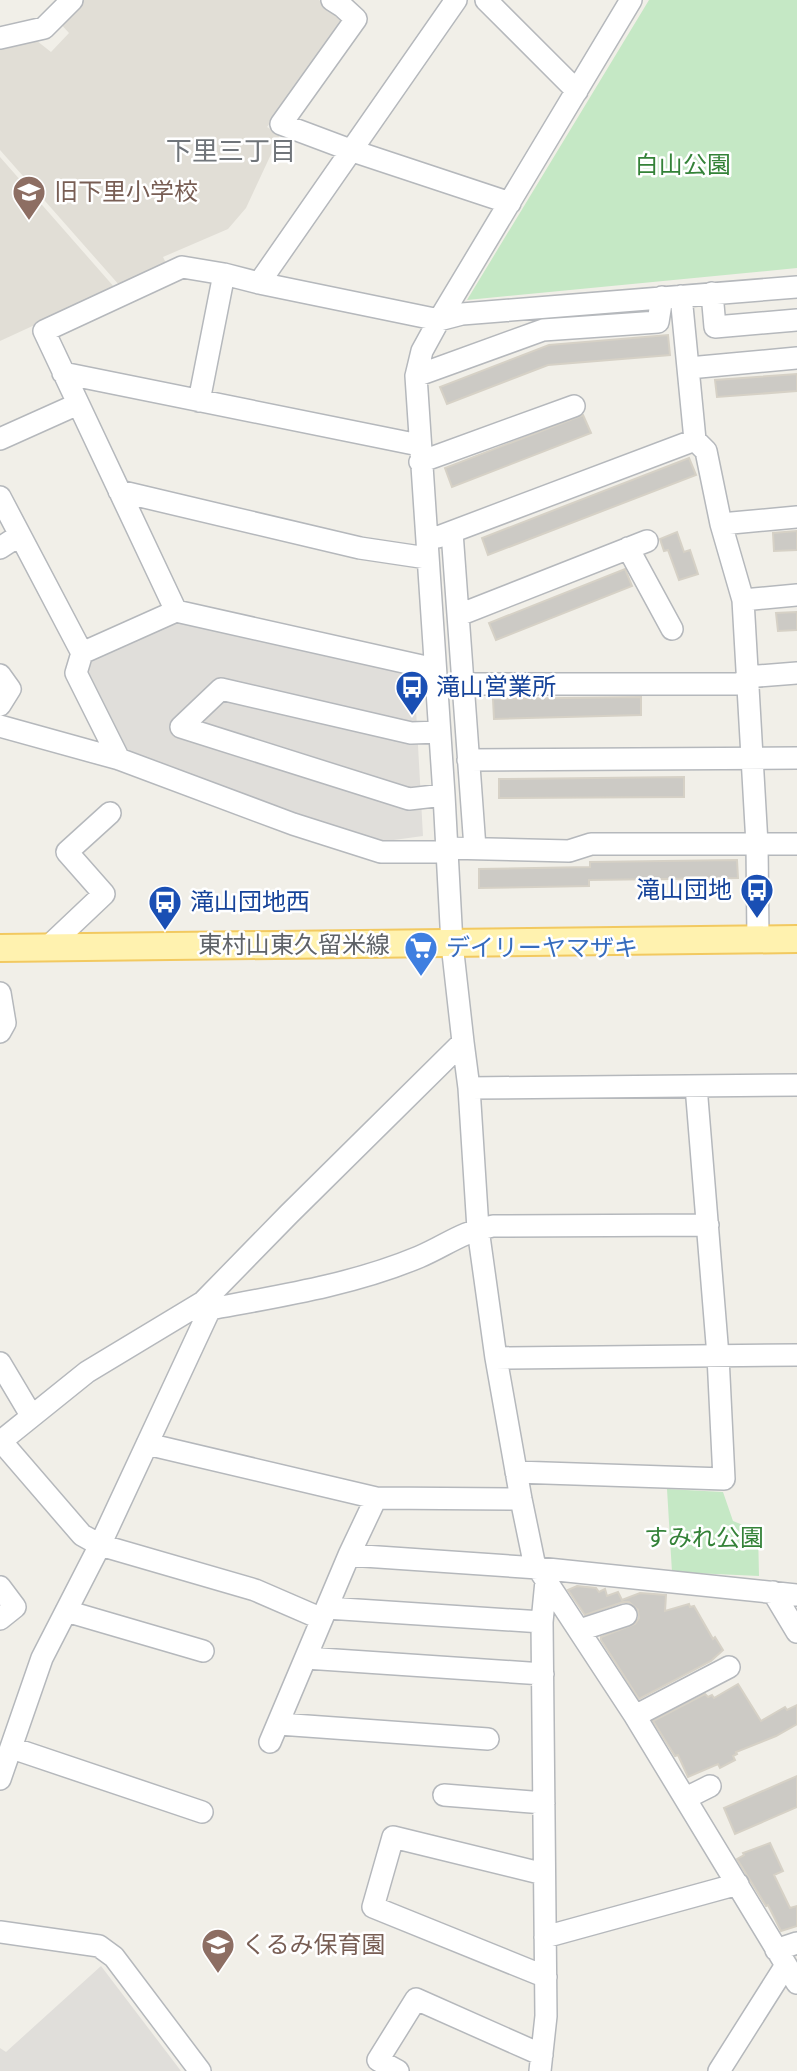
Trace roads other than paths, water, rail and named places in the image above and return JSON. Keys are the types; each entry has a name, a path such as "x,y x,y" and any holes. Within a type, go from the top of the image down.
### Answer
{"main road":[{"name":"東村山東久留米線","path":"0,947 797,939"}],"street":[{"path":"0,38 44,28 72,0"},
{"path":"332,0 356,19 281,124 510,203"},
{"path":"259,284 354,151 456,0"},
{"path":"486,0 577,91"},
{"path":"631,0 439,320 422,351 416,376 452,944 469,1088 478,1229 496,1358 516,1472 534,1562 789,1960 719,2071"},
{"path":"176,611 44,331 182,267 439,320 462,314 797,287"},
{"path":"199,401 224,274"},
{"path":"712,293 715,327 797,320"},
{"path":"671,296 689,368 695,440 706,451 720,524 743,600 750,759 757,844 758,940"},
{"path":"416,376 543,330 658,321 671,296"},
{"path":"689,368 797,358"},
{"path":"64,373 199,401 420,454 574,406"},
{"path":"0,439 78,404"},
{"path":"119,491 360,548 426,549 452,532 695,440"},
{"path":"0,497 82,653 76,673 119,759"},
{"path":"720,524 797,517"},
{"path":"452,532 475,848"},
{"path":"0,548 20,535"},
{"path":"459,615 637,545 672,629"},
{"path":"743,600 797,595"},
{"path":"82,653 176,611 435,669"},
{"path":"463,684 746,681 797,673"},
{"path":"0,675 10,689 0,705"},
{"path":"439,732 411,733 221,690 181,727 409,799 444,795"},
{"path":"0,726 119,759 293,824 381,852 475,848 569,851 591,844 797,844"},
{"path":"468,760 797,758"},
{"path":"48,947 104,894 67,852 110,813"},
{"path":"0,993 5,1023 0,1032"},
{"path":"0,1779 42,1658 148,1444 207,1306 289,1214 463,1042"},
{"path":"469,1088 797,1085"},
{"path":"516,1472 724,1479 718,1356 696,1086"},
{"path":"542,1622 325,1613 100,1545 82,1535 1,1441 87,1372 207,1306 332,1286 418,1257 469,1230 493,1226 708,1225"},
{"path":"496,1358 797,1355"},
{"path":"0,1363 31,1415"},
{"path":"148,1444 376,1498 521,1499"},
{"path":"376,1498 274,1733 488,1740"},
{"path":"349,1555 542,1575 797,1595"},
{"path":"398,2071 378,2060 416,1999 542,2067 546,1977 542,1575"},
{"path":"0,1587 15,1606 0,1619"},
{"path":"773,1592 797,1632"},
{"path":"66,1611 203,1651"},
{"path":"580,1630 626,1615"},
{"path":"306,1658 543,1674"},
{"path":"635,1716 729,1667"},
{"path":"12,1748 202,1812"},
{"path":"686,1798 710,1786"},
{"path":"444,1795 544,1803"},
{"path":"544,1874 393,1837 373,1907 546,1977"},
{"path":"545,1937 738,1884"},
{"path":"0,1932 99,1946 114,1957 200,2071"}],"place":[{"name":"旧下里小学校","path":"29,222"},
{"name":"滝山営業所","path":"412,717"},
{"name":"滝山団地","path":"757,920"},
{"name":"滝山団地西","path":"165,932"},
{"name":"デイリーヤマザキ","path":"421,978"},
{"name":"くるみ保育園","path":"218,1975"}],"district":[{"name":"下里三丁目","path":"231,151"}],"park label":[{"name":"白山公園","path":"683,165"},
{"name":"すみれ公園","path":"704,1538"}]}
